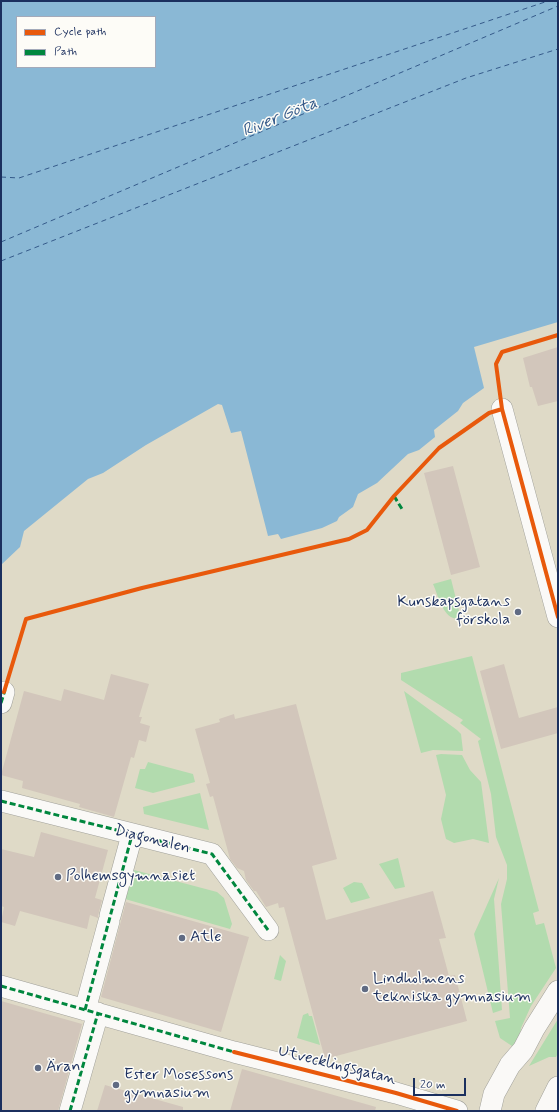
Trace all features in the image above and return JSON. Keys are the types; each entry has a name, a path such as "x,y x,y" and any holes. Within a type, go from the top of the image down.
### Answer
{"street":[{"path":"502,409 558,617"},
{"name":"Diagonalen","path":"1,800 132,835 212,854 268,930"},
{"path":"70,1111 109,919 132,835"},
{"name":"Utvecklingsgatan","path":"1,986 234,1052 396,1093 457,1111"},
{"path":"490,1111 494,1094 510,1066 523,1050 558,990"},
{"path":"546,1111 558,1087"}],"green space":[{"path":"451,579 461,619 455,619 450,616 442,607 433,584"},
{"path":"472,656 539,911 533,913 536,925 544,923 556,968 531,1006 521,1028 520,1037 515,1048 500,1038 495,1021 510,1018 501,904 507,879 507,865 496,837 491,794 478,741 481,739 460,723 463,720 401,680 401,673"},
{"path":"404,691 461,734 463,751 433,750 421,753"},
{"path":"436,755 462,755 470,770 481,782 489,843 473,839 454,843 446,839 441,819 446,795"},
{"path":"148,762 193,774 195,782 153,793 135,788 140,769 145,769"},
{"path":"200,793 209,830 144,814 143,807"},
{"path":"398,858 405,887 395,889 379,864"},
{"path":"134,870 217,892 224,898 232,924 230,929 125,899"},
{"path":"499,878 494,899 502,1010 493,1013 474,934"},
{"path":"354,882 362,883 370,898 351,903 343,888"},
{"path":"280,955 286,961 281,981 274,979"},
{"path":"308,1013 309,1016 312,1016 320,1045 297,1038 303,1015"},
{"path":"558,1019 558,1053 556,1057 549,1057 529,1066"}],"water":[{"name":"River Göta","path":"1,1 558,1 558,322 474,347 484,388 463,403 458,411 434,430 435,437 419,450 408,454 377,483 358,494 353,507 339,517 337,521 322,528 281,539 278,534 268,536 241,431 231,433 222,405 218,404 146,445 103,473 88,479 24,531 20,547 1,565"}],"building":[{"path":"558,347 558,401 538,406 532,387 530,387 523,358"},
{"path":"453,466 480,567 451,575 424,473"},
{"path":"504,664 519,718 558,707 558,733 501,749 480,671"},
{"path":"111,674 149,684 139,717 142,717 140,723 150,726 146,742 139,740 134,758 131,757 114,817 79,807 80,804 22,788 23,781 1,775 24,691 61,701 64,689 104,700"},
{"path":"296,704 337,859 312,866 326,920 433,891 446,938 439,939 449,976 455,975 467,1021 325,1059 284,907 279,908 278,903 266,907 256,891 254,891 246,880 244,871 237,868 230,859 213,796 210,797 206,784 210,783 195,729 220,722 219,719 234,714 235,719"},
{"name":"Polhemsgymnasiet","path":"41,832 108,850 95,898 102,900 98,918 90,915 87,929 20,911 15,926 1,922 4,907 1,906 1,849 34,857"},
{"path":"126,902 249,937 221,1032 101,997"},
{"name":"Äran","path":"1,1001 82,1024 58,1111 1,1111"},
{"path":"242,1069 376,1107 375,1111 230,1111"},
{"path":"105,1085 183,1107 183,1111 97,1111"}],"ferry route":[{"path":"1,177 19,178 548,1"},
{"path":"1,242 558,6"},
{"path":"1,261 466,78 558,49"}],"marked path":[{"path":"394,496 402,509"},
{"path":"1,703 5,690"},
{"path":"1,801 212,854 268,930"},
{"path":"85,1010 132,835"},
{"path":"1,986 234,1052"},
{"path":"70,1111 98,1013"}],"cycle path":[{"path":"558,335 502,352 496,364 502,409 558,617"},
{"path":"4,692 26,619 142,588 349,539 367,530 394,496 439,448 489,413 502,409"},
{"path":"234,1052 396,1093 457,1111"}],"place":[{"name":"Kunskapsgatans förskola","path":"518,612"},
{"name":"Polhemsgymnasiet","path":"58,877"},
{"name":"Atle","path":"182,938"},
{"name":"Lindholmens tekniska gymnasium","path":"365,989"},
{"name":"Äran","path":"38,1068"},
{"name":"Ester Mosessons gymnasium","path":"116,1085"}]}
